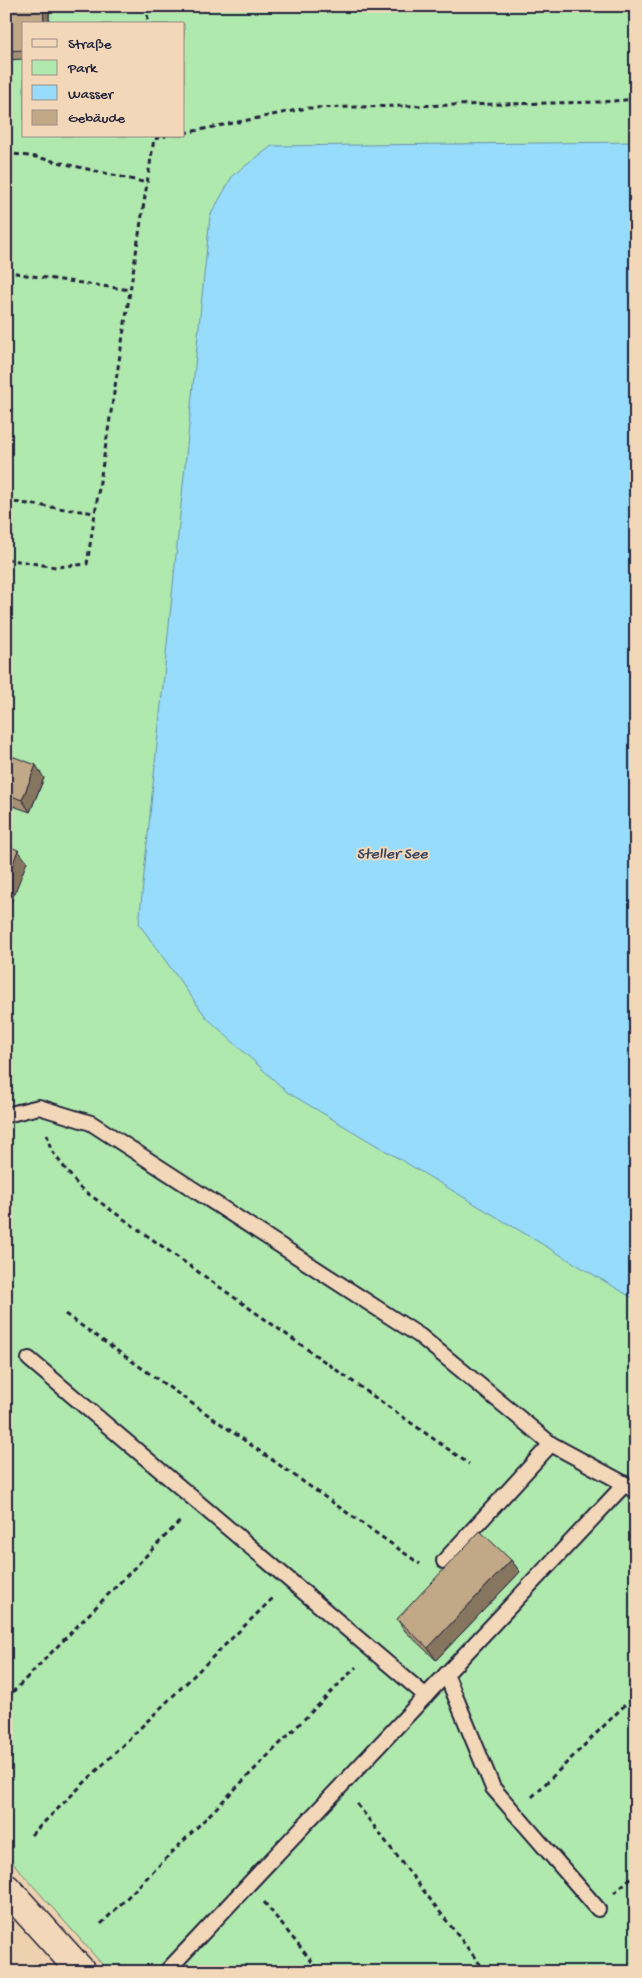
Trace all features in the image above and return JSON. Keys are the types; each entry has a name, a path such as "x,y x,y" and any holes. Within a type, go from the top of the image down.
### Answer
{"street":[{"path":"6,1888 82,1972"}],"lane":[{"path":"6,1115 39,1107 91,1123 420,1336 551,1444 631,1488 446,1674 166,1972"},
{"path":"29,1359 426,1696"},
{"path":"444,1561 551,1444"},
{"path":"446,1674 493,1788 598,1909"}],"path":[{"path":"147,6 148,22"},
{"path":"185,133 307,108 602,102 636,99"},
{"path":"6,559 56,567 87,564 154,138"},
{"path":"6,153 36,157 147,183"},
{"path":"6,271 130,290"},
{"path":"6,501 96,513"},
{"path":"39,1107 52,1150 80,1188 469,1464"},
{"path":"65,1314 430,1572 444,1561"},
{"path":"6,1699 199,1502"},
{"path":"31,1835 291,1581"},
{"path":"101,1924 373,1650"},
{"path":"516,1814 636,1694"},
{"path":"342,1785 486,1972"},
{"path":"249,1883 320,1972"}],"green space":[{"path":"6,6 636,6 636,1972 109,1972 6,1855"}],"water":[{"name":"Steller See","path":"636,142 636,1300 287,1092 206,1017 139,924 210,216 233,175 272,146"}],"building":[{"path":"6,6 43,6 44,22 22,22 22,50 6,51"},
{"path":"6,754 36,765 22,800 6,794"},
{"path":"6,845 18,850 6,881"},
{"path":"480,1531 511,1560 428,1648 397,1619"}]}
